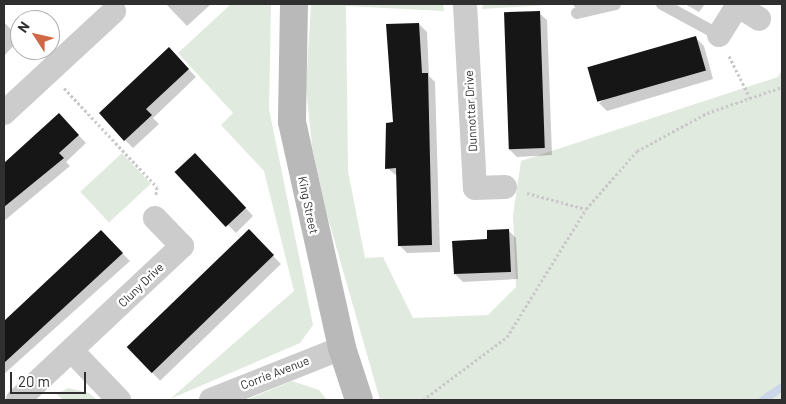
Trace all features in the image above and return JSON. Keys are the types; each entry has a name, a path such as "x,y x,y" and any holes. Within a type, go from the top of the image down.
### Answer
{"main road":[{"name":"King Street","path":"294,4 292,122 342,348 359,400"}],"street":[{"name":"Dunnottar Drive","path":"465,4 475,188 505,188"},
{"path":"719,35 737,4 759,18"},
{"path":"4,113 114,11"},
{"name":"Cluny Drive","path":"18,400 182,246 155,218"},
{"name":"Corrie Avenue","path":"210,400 342,348"},
{"path":"72,351 119,400"}],"lane":[{"path":"577,14 615,4"},
{"path":"662,4 719,35"}],"path":[{"path":"719,35 750,98"},
{"path":"49,72 157,187 155,218"},
{"path":"423,400 508,337 586,209 638,151 707,113 782,87"},
{"path":"505,188 586,209"}],"shaded area":[{"path":"231,4 271,4 269,109 313,325 300,343 170,399 294,291 264,171 221,125 233,113 178,53"},
{"path":"311,4 443,4 444,11 346,6 348,171 365,258 383,257 413,318 488,315 516,287 513,215 521,161 778,77 782,70 782,400 380,400 326,211 312,146 306,87"},
{"path":"483,4 563,4 482,9"},
{"path":"122,153 151,184 109,223 80,192"},
{"path":"292,381 319,390 327,400 246,400"},
{"path":"68,388 89,393 97,400 63,400 57,394"}],"building":[{"path":"540,11 545,148 509,149 504,12"},
{"path":"419,23 422,73 428,73 432,245 398,246 396,168 385,169 386,123 393,122 386,24"},
{"path":"696,36 706,71 597,102 587,67"},
{"path":"169,47 189,69 146,109 152,115 124,141 99,113"},
{"path":"59,113 79,135 59,153 64,158 4,207 4,163"},
{"path":"195,153 246,208 226,227 175,172"},
{"path":"249,229 274,255 152,373 127,347"},
{"path":"509,229 511,272 454,274 452,241 487,239 487,230"},
{"path":"101,230 123,253 4,363 4,321"}],"waterway":[{"path":"763,400 782,387"}]}
